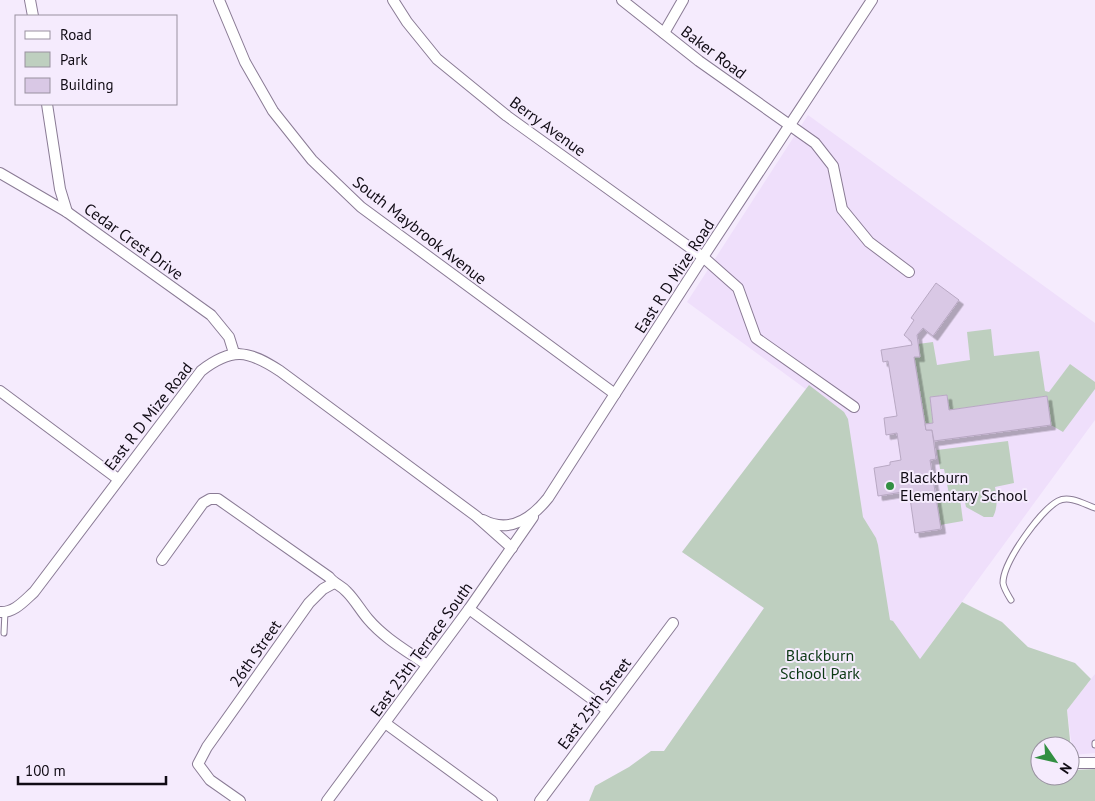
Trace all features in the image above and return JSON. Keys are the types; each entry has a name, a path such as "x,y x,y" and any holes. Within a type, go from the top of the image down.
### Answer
{"street":[{"path":"30,0 33,15"},
{"name":"South Maybrook Avenue","path":"219,0 245,62 273,111 312,160 361,207 615,394"},
{"name":"Berry Avenue","path":"393,0 407,22 438,59 507,116 703,257 738,288 756,338 854,407"},
{"name":"Baker Road","path":"622,0 699,61 815,143 833,166 842,209 869,242 909,272"},
{"path":"664,34 684,0"},
{"name":"East R D Mize Road","path":"476,516 499,526 512,525 523,521 536,512 548,498 703,257 872,0"},
{"name":"Cedar Crest Drive","path":"47,105 60,189 67,212 211,315 229,337 234,353"},
{"path":"0,173 67,212"},
{"name":"East R D Mize Road","path":"3,612 18,607 34,592 201,371 210,364 234,353 255,357 280,371 476,516 512,548"},
{"path":"0,391 118,479"},
{"path":"162,560 203,503 210,499 218,499 329,577 334,583 341,586 369,620 384,634 427,665"},
{"name":"East 25th Terrace South","path":"327,801 469,609 536,512"},
{"name":"26th Street","path":"240,801 210,780 198,764 207,746 308,603 323,589 334,583"},
{"path":"469,609 607,710"},
{"name":"East 25th Street","path":"540,801 672,623"},
{"path":"385,723 492,801"},
{"path":"1080,763 1095,763"}],"lane":[{"path":"1011,600 1003,585 1011,556 1040,518 1059,501 1064,500 1070,499 1095,508"},
{"path":"3,612 4,634"}],"shaded area":[{"name":"Blackburn Elementary School","path":"808,115 1095,323 1095,420 920,659 651,770 764,608 682,552 807,390 687,302"},
{"path":"1095,674 1095,753 1080,754 1080,736 1070,736 1067,710"}],"green space":[{"path":"991,329 994,356 1039,351 1045,391 1049,392 1070,364 1095,382 1095,389 1063,432 1051,425 1047,396 949,410 947,395 930,397 933,423 925,424 914,357 920,356 918,344 933,342 937,365 970,360 967,332"},
{"name":"Blackburn School Park","path":"809,385 844,412 848,419 863,517 876,538 878,545 890,620 893,621 920,659 962,602 1002,622 1028,647 1075,663 1091,679 1067,710 1070,736 1030,736 1030,786 1080,786 1080,770 1095,769 1095,801 589,801 595,786 629,767 651,751 664,751 764,608 682,552"},
{"path":"1008,441 1014,483 995,487 997,502 995,513 993,517 984,517 966,507 963,492 949,494 944,469 940,469 937,450"},
{"path":"960,499 963,521 940,525 937,503"}],"building":[{"name":"Blackburn Elementary School","path":"936,283 959,300 933,336 923,328 917,335 920,357 914,357 926,430 932,430 936,459 930,460 941,529 915,533 909,491 878,496 874,468 890,465 890,462 901,460 897,433 886,435 884,418 897,416 888,361 883,362 881,350 912,345 911,341 904,335 914,320 911,318"},
{"path":"947,395 949,410 1047,396 1051,425 934,441 932,430 926,430 925,424 933,423 930,397"}],"place":[{"name":"Blackburn Elementary School","path":"890,486"}]}
